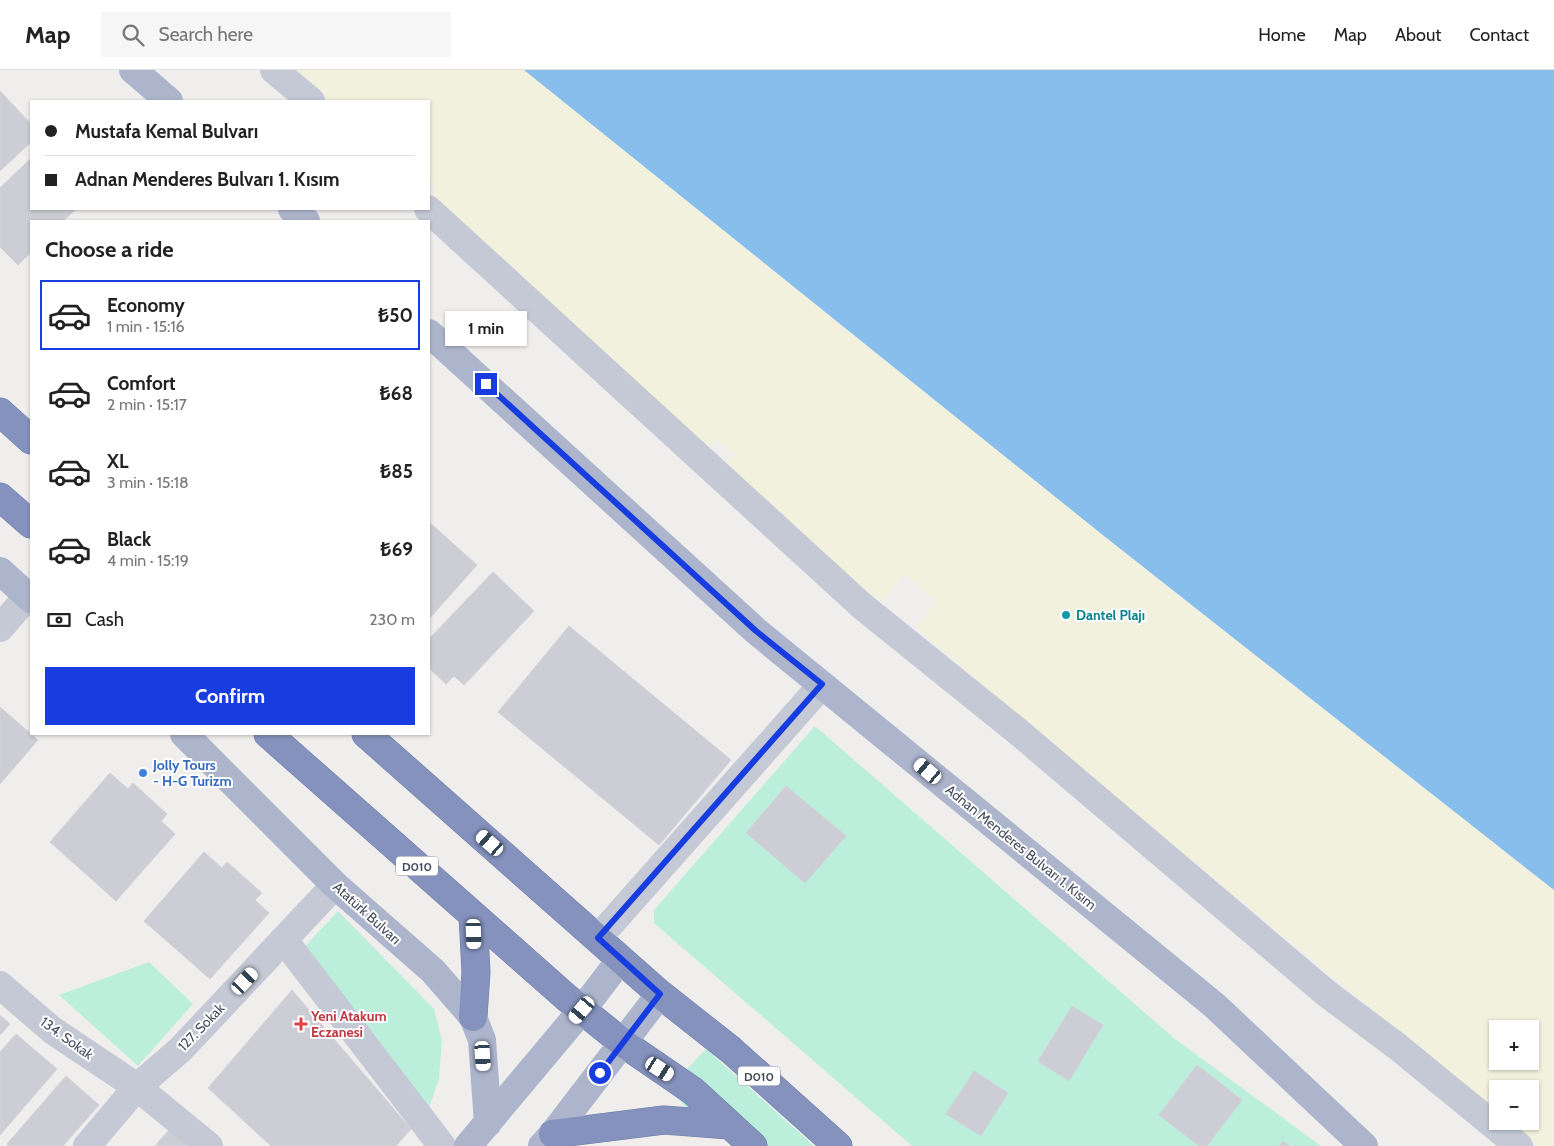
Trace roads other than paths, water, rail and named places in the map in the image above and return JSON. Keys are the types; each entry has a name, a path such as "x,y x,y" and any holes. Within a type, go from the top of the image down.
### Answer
{"highway":[{"path":"0,412 30,439"},
{"path":"0,497 30,523"},
{"name":"D010","path":"269,735 574,1004 623,1043 693,1091 753,1146"},
{"name":"D010","path":"367,735 669,1001 731,1050 838,1146"},
{"path":"473,1017 476,972 474,916"},
{"path":"548,1140 664,1120 729,1125"}],"main road":[{"path":"133,70 168,100"},
{"path":"293,210 305,220"},
{"name":"Adnan Menderes Bulvarı 1. Kısım","path":"430,334 756,631 1214,1005 1364,1146"},
{"path":"0,571 30,598"},
{"name":"Atatürk Bulvarı","path":"185,735 335,885 433,971 473,1017 482,1040 488,1123"},
{"path":"468,1146 488,1123 574,1004 621,959"},
{"path":"548,1140 623,1043 669,1001"}],"street":[{"path":"274,70 310,100"},
{"path":"429,210 862,606 1016,730 1326,993 1398,1047 1519,1146"},
{"path":"0,628 30,598"},
{"path":"598,938 822,684"},
{"name":"127. Sokak","path":"87,1146 137,1087 181,1049 335,885"},
{"path":"284,940 442,1146"},
{"name":"134. Sokak","path":"0,985 52,1030 137,1087 209,1146"}],"water":[{"path":"524,70 1554,70 1554,890 1104,536"}],"place":[{"name":"Dantel Plajı","path":"1066,615"},
{"name":"Jolly Tours - H-G Turizm","path":"143,773"},
{"name":"Yeni Atakum Eczanesi","path":"301,1024"}]}
